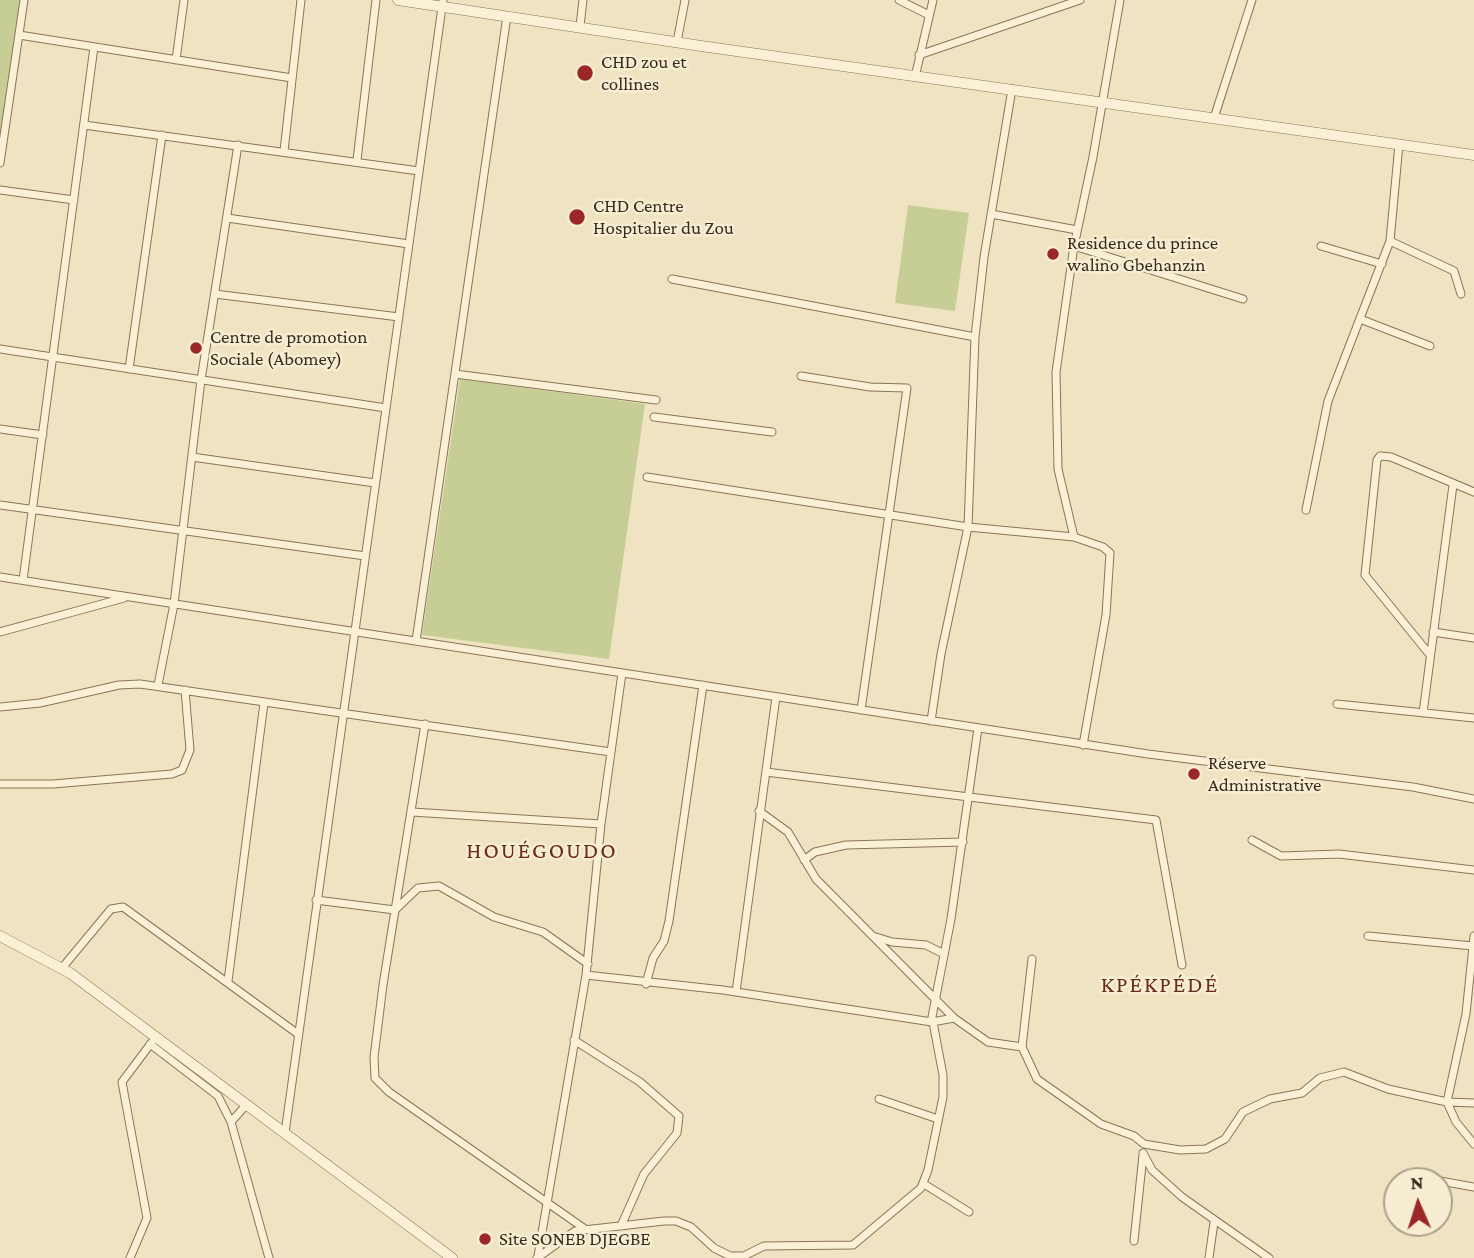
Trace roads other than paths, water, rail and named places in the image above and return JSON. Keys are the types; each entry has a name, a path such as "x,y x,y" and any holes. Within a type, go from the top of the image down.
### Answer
{"street":[{"path":"0,163 24,0"},
{"path":"176,60 184,0"},
{"path":"284,151 301,0"},
{"path":"356,160 376,0"},
{"path":"398,0 442,3 507,16 677,42 1474,155"},
{"path":"580,26 583,0"},
{"path":"677,42 685,0"},
{"path":"899,0 929,15"},
{"path":"915,77 933,0"},
{"path":"919,55 1080,0"},
{"path":"1074,537 1058,469 1056,372 1074,246 1120,0"},
{"path":"1214,118 1252,0"},
{"path":"285,1133 442,3"},
{"path":"416,641 507,16"},
{"path":"19,35 292,78"},
{"path":"23,580 94,47"},
{"path":"931,721 941,654 968,527 975,337 991,214 1012,89"},
{"path":"84,125 356,160 419,171"},
{"path":"129,369 162,135"},
{"path":"158,685 174,604 201,380 238,145"},
{"path":"1306,510 1328,401 1390,241 1399,145"},
{"path":"0,190 74,200"},
{"path":"991,214 1077,230"},
{"path":"227,218 409,244"},
{"path":"1390,241 1454,271 1461,294"},
{"path":"1074,246 1243,299"},
{"path":"1321,246 1382,264"},
{"path":"672,279 975,337"},
{"path":"215,293 399,317"},
{"path":"1360,319 1430,346"},
{"path":"0,349 386,408"},
{"path":"455,374 656,400"},
{"path":"801,376 870,387 906,388 860,710"},
{"path":"654,417 772,432"},
{"path":"0,429 43,435"},
{"path":"1430,655 1365,575 1377,460 1380,456 1391,457 1474,492"},
{"path":"192,457 375,484"},
{"path":"647,477 968,527 1074,537 1103,547 1111,556 1106,615 1083,745"},
{"path":"1423,713 1453,485"},
{"path":"0,505 365,556"},
{"path":"0,577 1083,745 1398,785 1474,799"},
{"path":"0,632 128,597"},
{"path":"1433,632 1474,638"},
{"path":"537,1258 588,964 601,824 622,673"},
{"path":"0,707 40,703 119,685 158,685 264,703 611,752"},
{"path":"646,984 653,958 664,941 669,921 702,685"},
{"path":"0,784 53,784 172,774 182,770 188,763 190,750 185,690"},
{"path":"736,992 776,697"},
{"path":"229,981 264,703"},
{"path":"1337,704 1474,718"},
{"path":"425,724 374,1057 378,1084 585,1229"},
{"path":"537,1258 563,1237 585,1229 676,1221 691,1227 722,1253 744,1257 764,1246 857,1244 924,1184 944,1088 932,1023 942,953 951,919 978,728"},
{"path":"766,772 1156,820 1182,965"},
{"path":"759,811 788,832 816,878 954,1018 988,1042 1022,1047"},
{"path":"412,812 601,824"},
{"path":"1252,840 1261,842 1281,856 1339,854 1474,870"},
{"path":"804,860 816,852 846,845 963,842"},
{"path":"395,910 418,888 439,886 495,917 543,932 588,964"},
{"path":"316,900 395,910"},
{"path":"62,968 111,909 117,906 130,910 298,1034"},
{"path":"0,936 62,968 154,1040 218,1096 232,1122 269,1258"},
{"path":"875,936 892,943 926,945 942,953"},
{"path":"1368,936 1472,946"},
{"path":"1474,936 1466,1014 1447,1102 1456,1122 1474,1144"},
{"path":"1032,958 1022,1047 1037,1079 1101,1124 1134,1136 1144,1144 1180,1150 1206,1149 1225,1139 1243,1112 1270,1099 1302,1093 1320,1078 1344,1072 1388,1089 1447,1102 1474,1103"},
{"path":"586,975 646,984 736,992 932,1023 954,1018"},
{"path":"154,1040 247,1104 452,1258"},
{"path":"131,1258 147,1218 122,1082 154,1040"},
{"path":"574,1040 640,1082 679,1116 677,1133 644,1174 621,1226"},
{"path":"879,1099 938,1119"},
{"path":"232,1122 247,1104"},
{"path":"1134,1241 1144,1144"},
{"path":"1143,1153 1160,1178 1214,1222 1269,1258"},
{"path":"1453,1183 1474,1187"},
{"path":"924,1184 969,1212"},
{"path":"1209,1258 1214,1222"}],"place":[{"name":"CHD zou et collines","path":"585,73"},
{"name":"CHD Centre Hospitalier du Zou","path":"577,217"},
{"name":"Residence du prince walino Gbehanzin","path":"1053,254"},
{"name":"Centre de promotion Sociale (Abomey)","path":"196,348"},
{"name":"Réserve Administrative","path":"1194,774"},
{"name":"Site SONEB DJEGBE","path":"485,1239"}],"district":[{"name":"HOUÉGOUDO","path":"542,851"},
{"name":"KPÉKPÉDÉ","path":"1160,985"}]}
